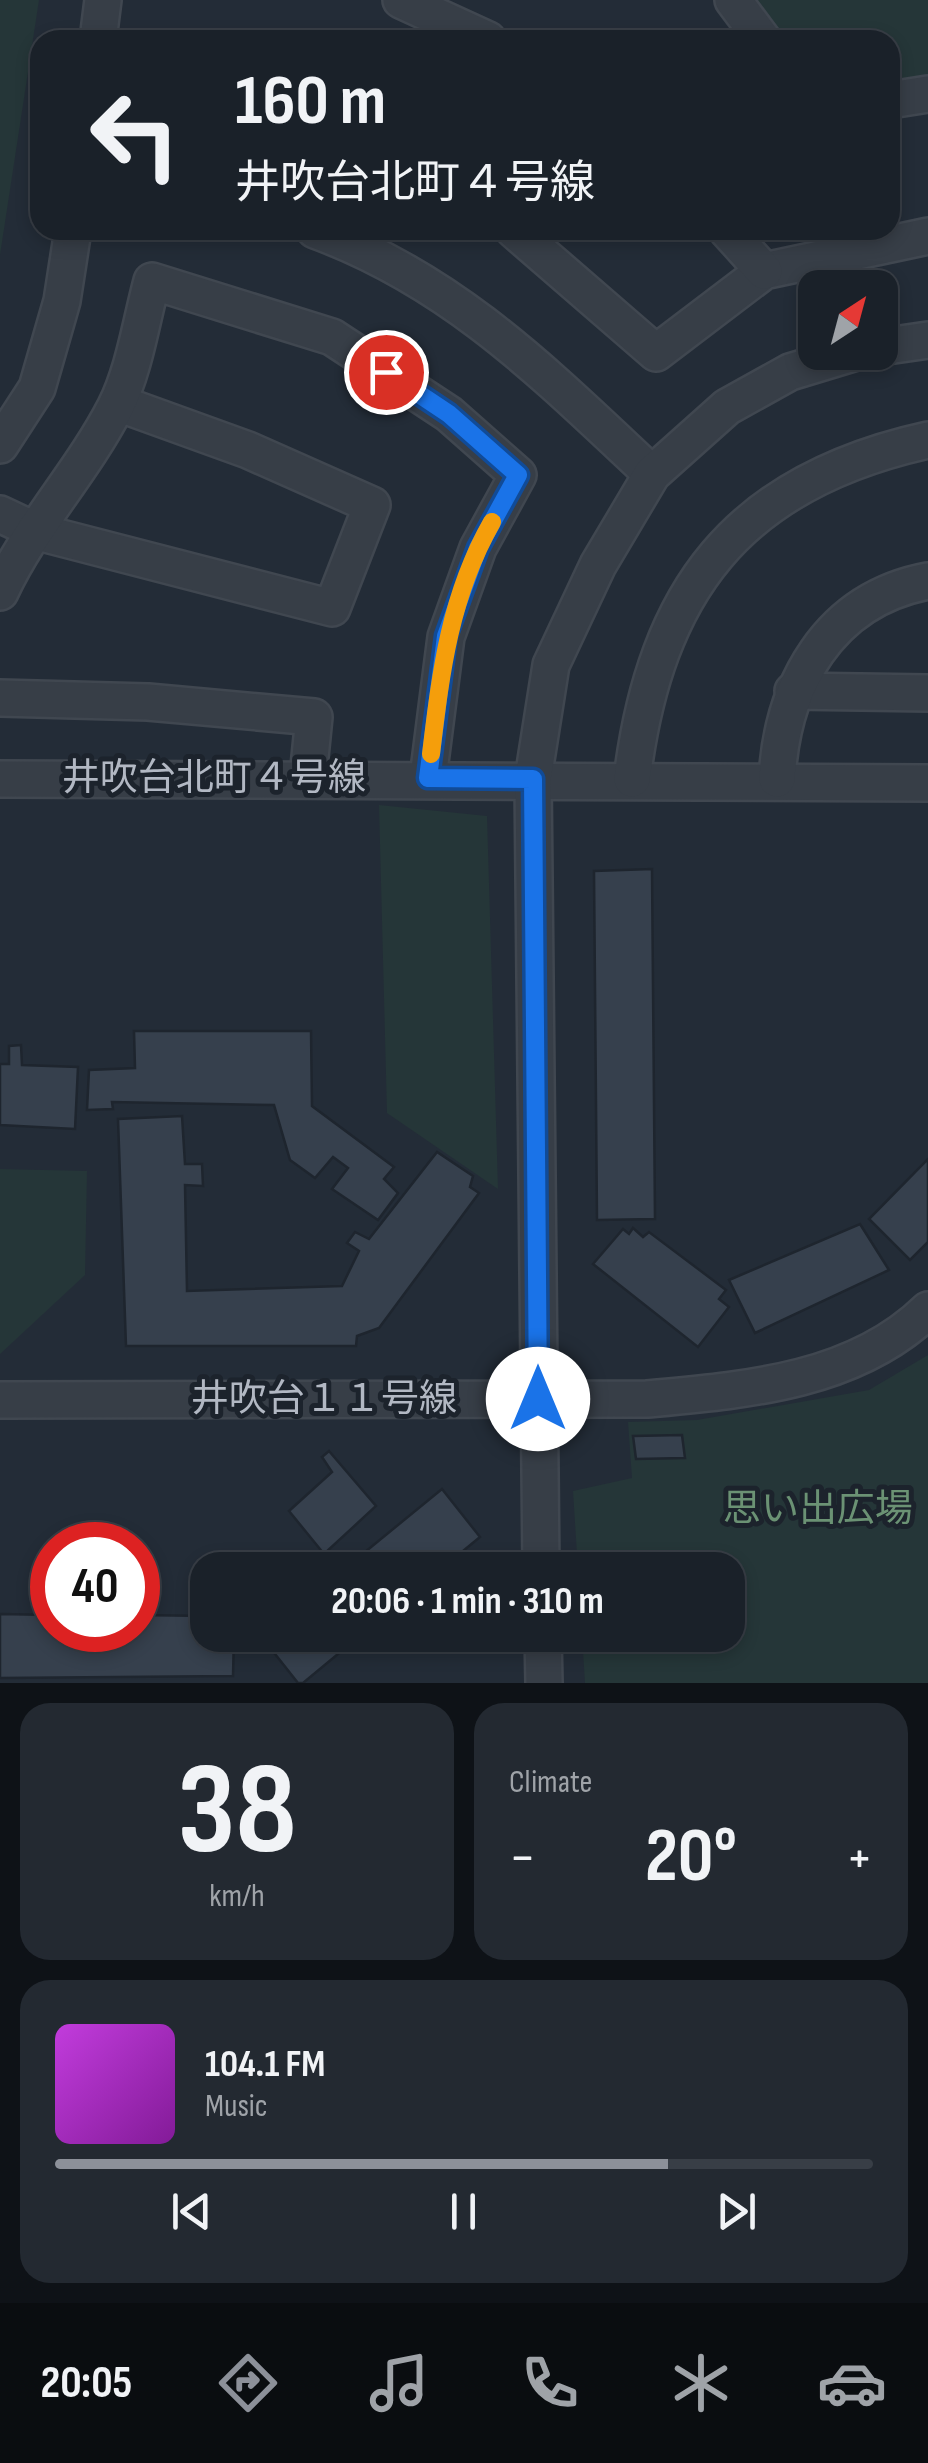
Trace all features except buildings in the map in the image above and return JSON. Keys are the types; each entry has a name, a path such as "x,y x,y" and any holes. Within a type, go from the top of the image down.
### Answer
{"street":[{"path":"99,30 103,0"},
{"path":"401,0 480,28"},
{"path":"733,0 755,30"},
{"path":"900,98 928,94"},
{"path":"526,240 656,353 764,271 928,236"},
{"path":"0,445 37,388 62,301 71,240"},
{"path":"375,240 527,356 652,474"},
{"path":"736,240 764,271"},
{"path":"0,592 82,467 118,403 152,281 332,336 449,414 518,475 478,548 446,636 428,778"},
{"path":"898,344 928,340"},
{"path":"542,1552 533,779 551,666 598,565 652,474 726,408 798,370"},
{"path":"0,514 38,532 332,608 372,505 248,450 118,403"},
{"path":"632,779 639,718 656,659 681,602 718,552 758,513 795,490 894,448 928,440"},
{"path":"777,780 784,717 793,691 824,641 860,609 899,586 928,581"},
{"path":"793,691 928,694"},
{"path":"0,698 148,702 314,717 308,778"},
{"name":"井吹台北町４号線","path":"0,779 928,783"},
{"name":"井吹台１１号線","path":"0,1400 647,1399 747,1390 822,1372 910,1328 928,1310"},
{"path":"543,1652 544,1683"}],"green space":[{"path":"0,0 39,0 34,30 30,30 30,59 0,255"},
{"path":"751,0 928,0 928,77 917,85 900,87 900,30 774,30"},
{"path":"379,805 487,816 498,1189 387,1113"},
{"path":"0,1169 87,1171 85,1275 0,1354"},
{"name":"思い出広場","path":"928,1355 928,1683 585,1683 583,1652 745,1652 745,1552 577,1552 573,1491 632,1478 628,1422 697,1420 869,1390"}],"slow traffic":[{"path":"431,754 446,636 478,548 492,522"}],"route":[{"path":"386,372 449,414 518,475 478,548 446,636 428,778 533,779 538,1399"}]}
